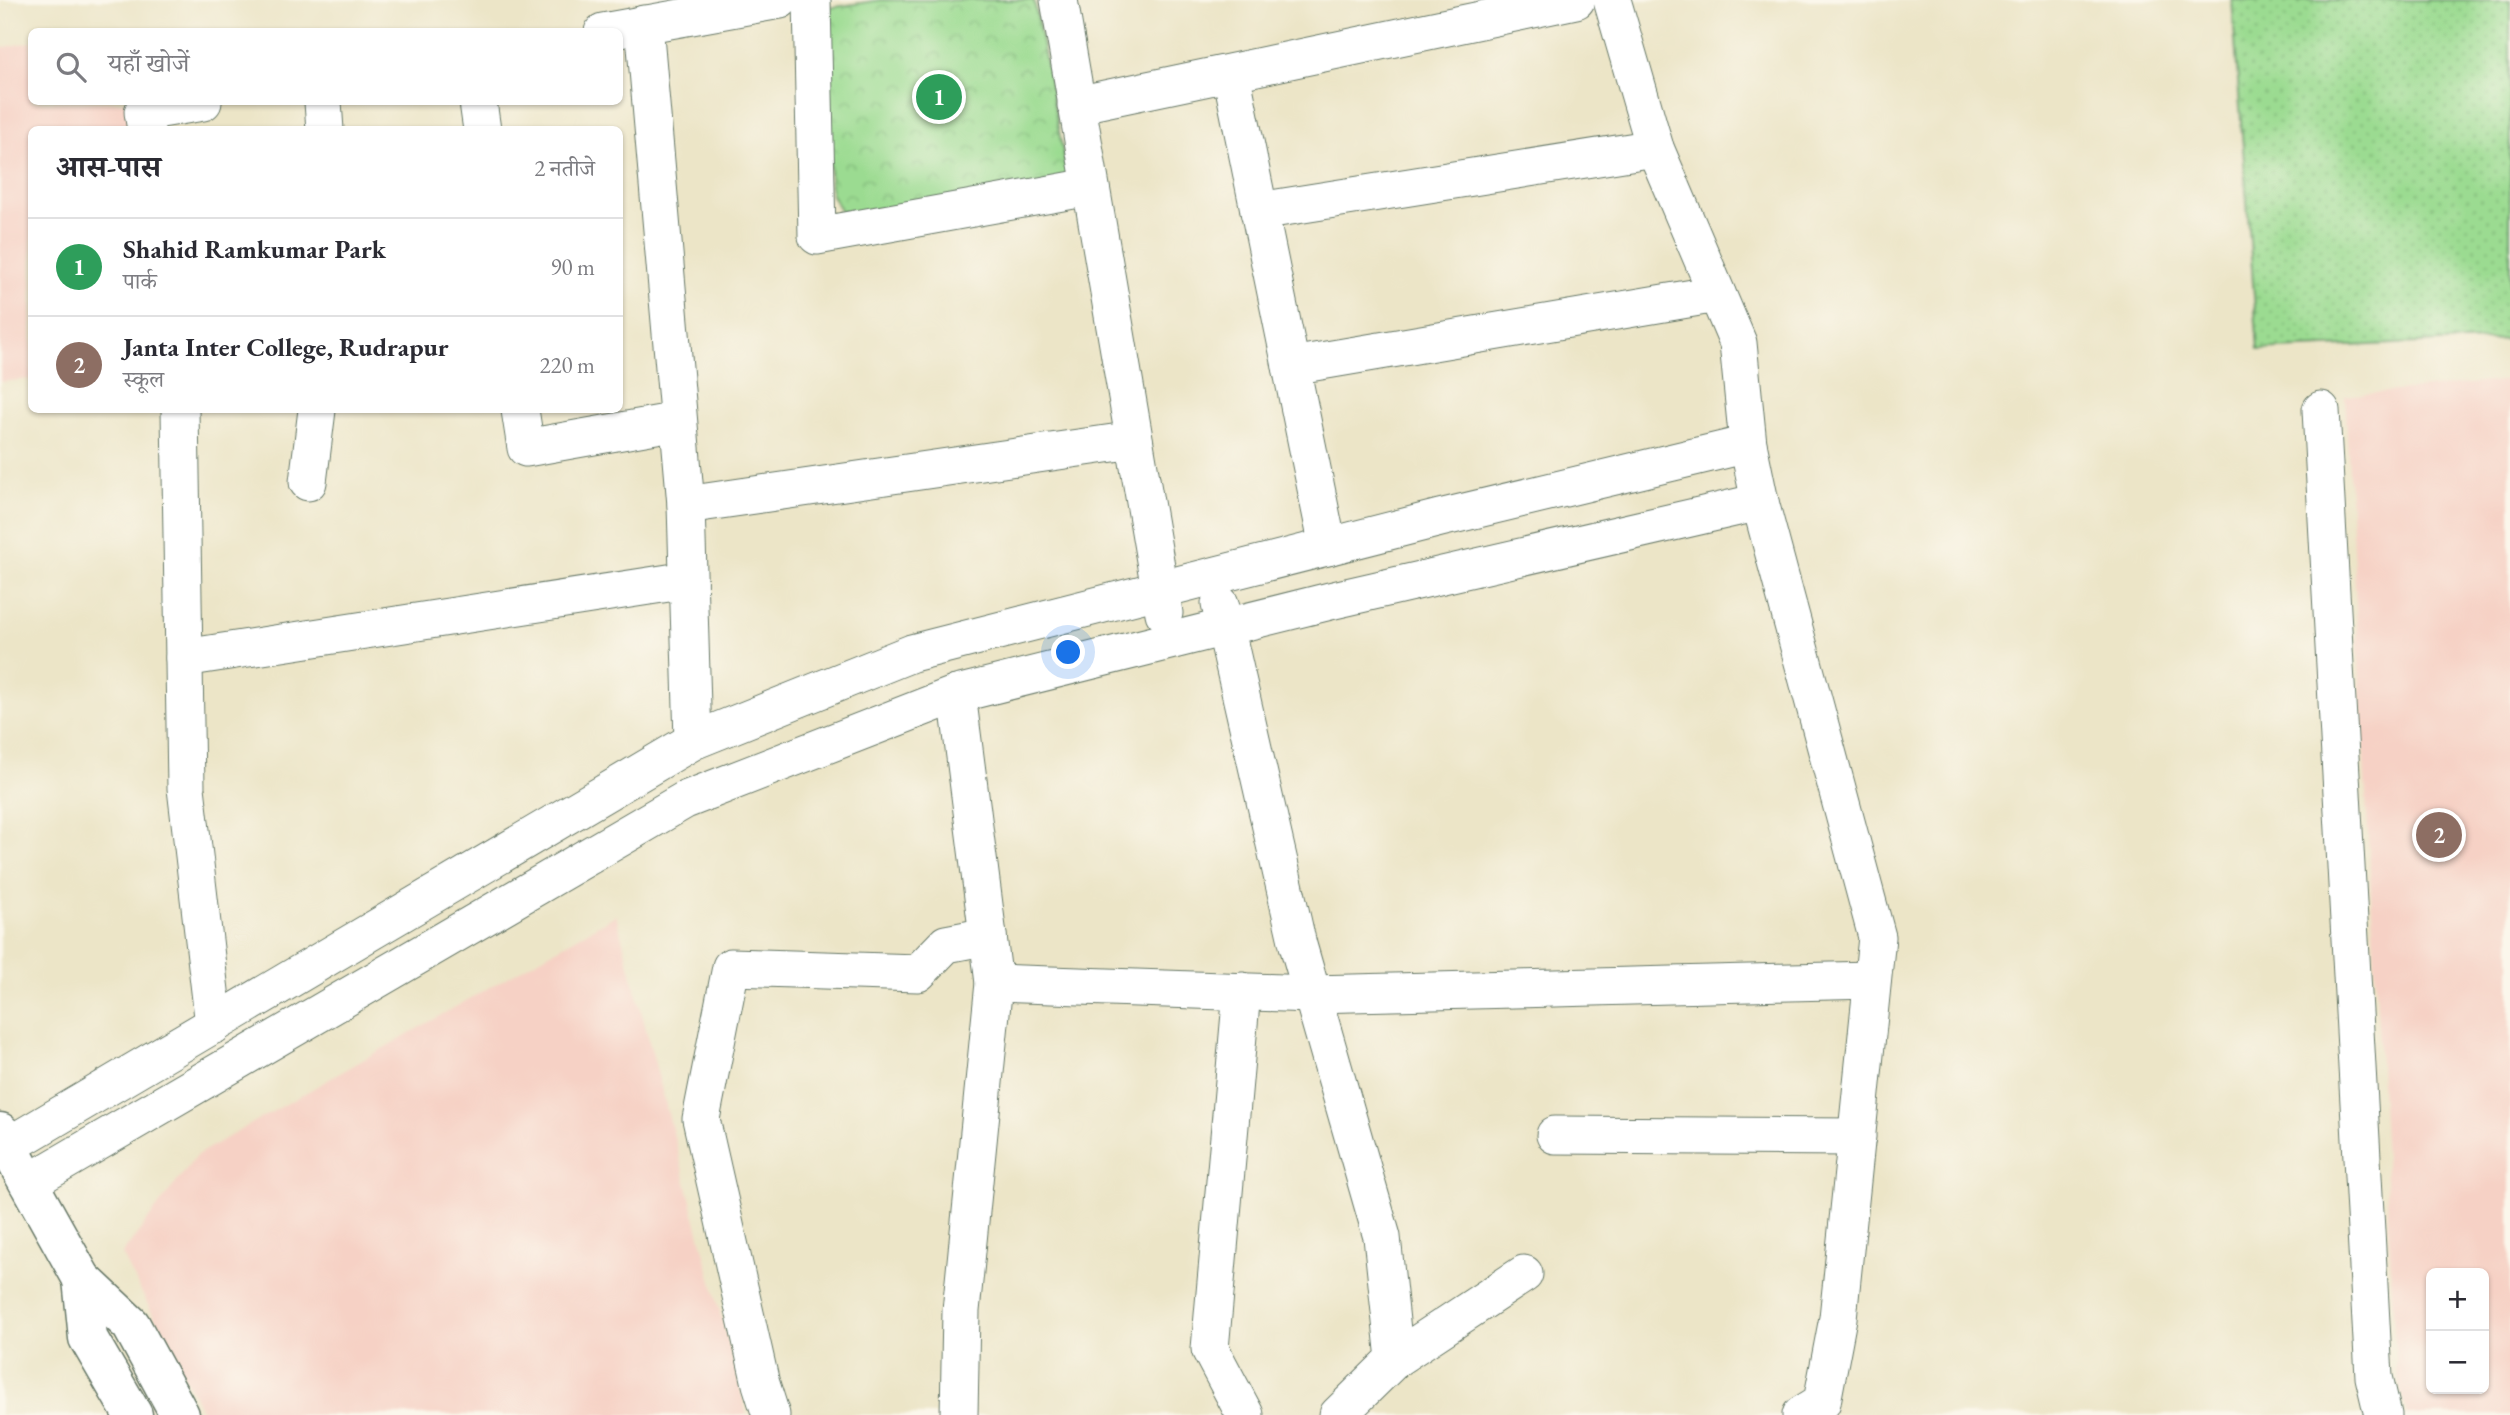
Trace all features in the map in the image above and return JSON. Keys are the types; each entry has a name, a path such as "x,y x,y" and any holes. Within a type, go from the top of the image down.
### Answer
{"street":[{"path":"623,28 780,0"},
{"path":"812,0 817,236 1090,187"},
{"path":"1059,0 1170,641"},
{"path":"1076,105 1576,0"},
{"path":"1612,0 1655,148 1738,343 1748,444 1760,502 1877,937 1838,1318 1822,1402 1801,1415"},
{"path":"644,24 686,505 693,741"},
{"path":"1231,73 1328,547"},
{"path":"145,126 143,112 185,105"},
{"path":"323,105 325,126"},
{"path":"478,105 481,126"},
{"path":"1259,211 1655,148"},
{"path":"1291,366 1717,294"},
{"path":"2321,410 2373,1363 2383,1415"},
{"path":"180,413 186,788 214,1025"},
{"path":"308,482 317,413"},
{"path":"520,413 526,448 678,421"},
{"path":"686,505 1134,440"},
{"path":"180,1415 131,1325 82,1279 4,1139 214,1025 693,741 912,653 1748,444"},
{"path":"28,1183 685,800 957,694 1226,627 1760,502"},
{"path":"1212,576 1298,945 1382,1237 1395,1359"},
{"path":"184,658 688,580"},
{"path":"957,694 994,983 961,1311 959,1415"},
{"path":"771,1415 761,1384 701,1119 731,967 918,973 946,944 988,936"},
{"path":"994,983 1312,995 1872,980"},
{"path":"1242,991 1210,1349 1245,1415"},
{"path":"1555,1135 1857,1136"},
{"path":"1338,1415 1395,1359 1524,1274"},
{"path":"82,1279 88,1338 132,1415"}],"shaded area":[{"path":"28,43 28,105 128,105 131,126 28,126 28,379 0,382 0,48"},
{"path":"2510,380 2510,1415 2407,1415 2396,1370 2345,396"},
{"path":"616,915 747,1415 204,1415 122,1254 197,1155"}],"green space":[{"path":"880,0 1034,0 1069,184 842,214 831,193 822,9"},
{"path":"2232,0 2510,0 2510,339 2258,350"}],"place":[{"name":"Shahid Ramkumar Park","path":"939,97"},
{"name":"Janta Inter College, Rudrapur","path":"2439,835"}]}
